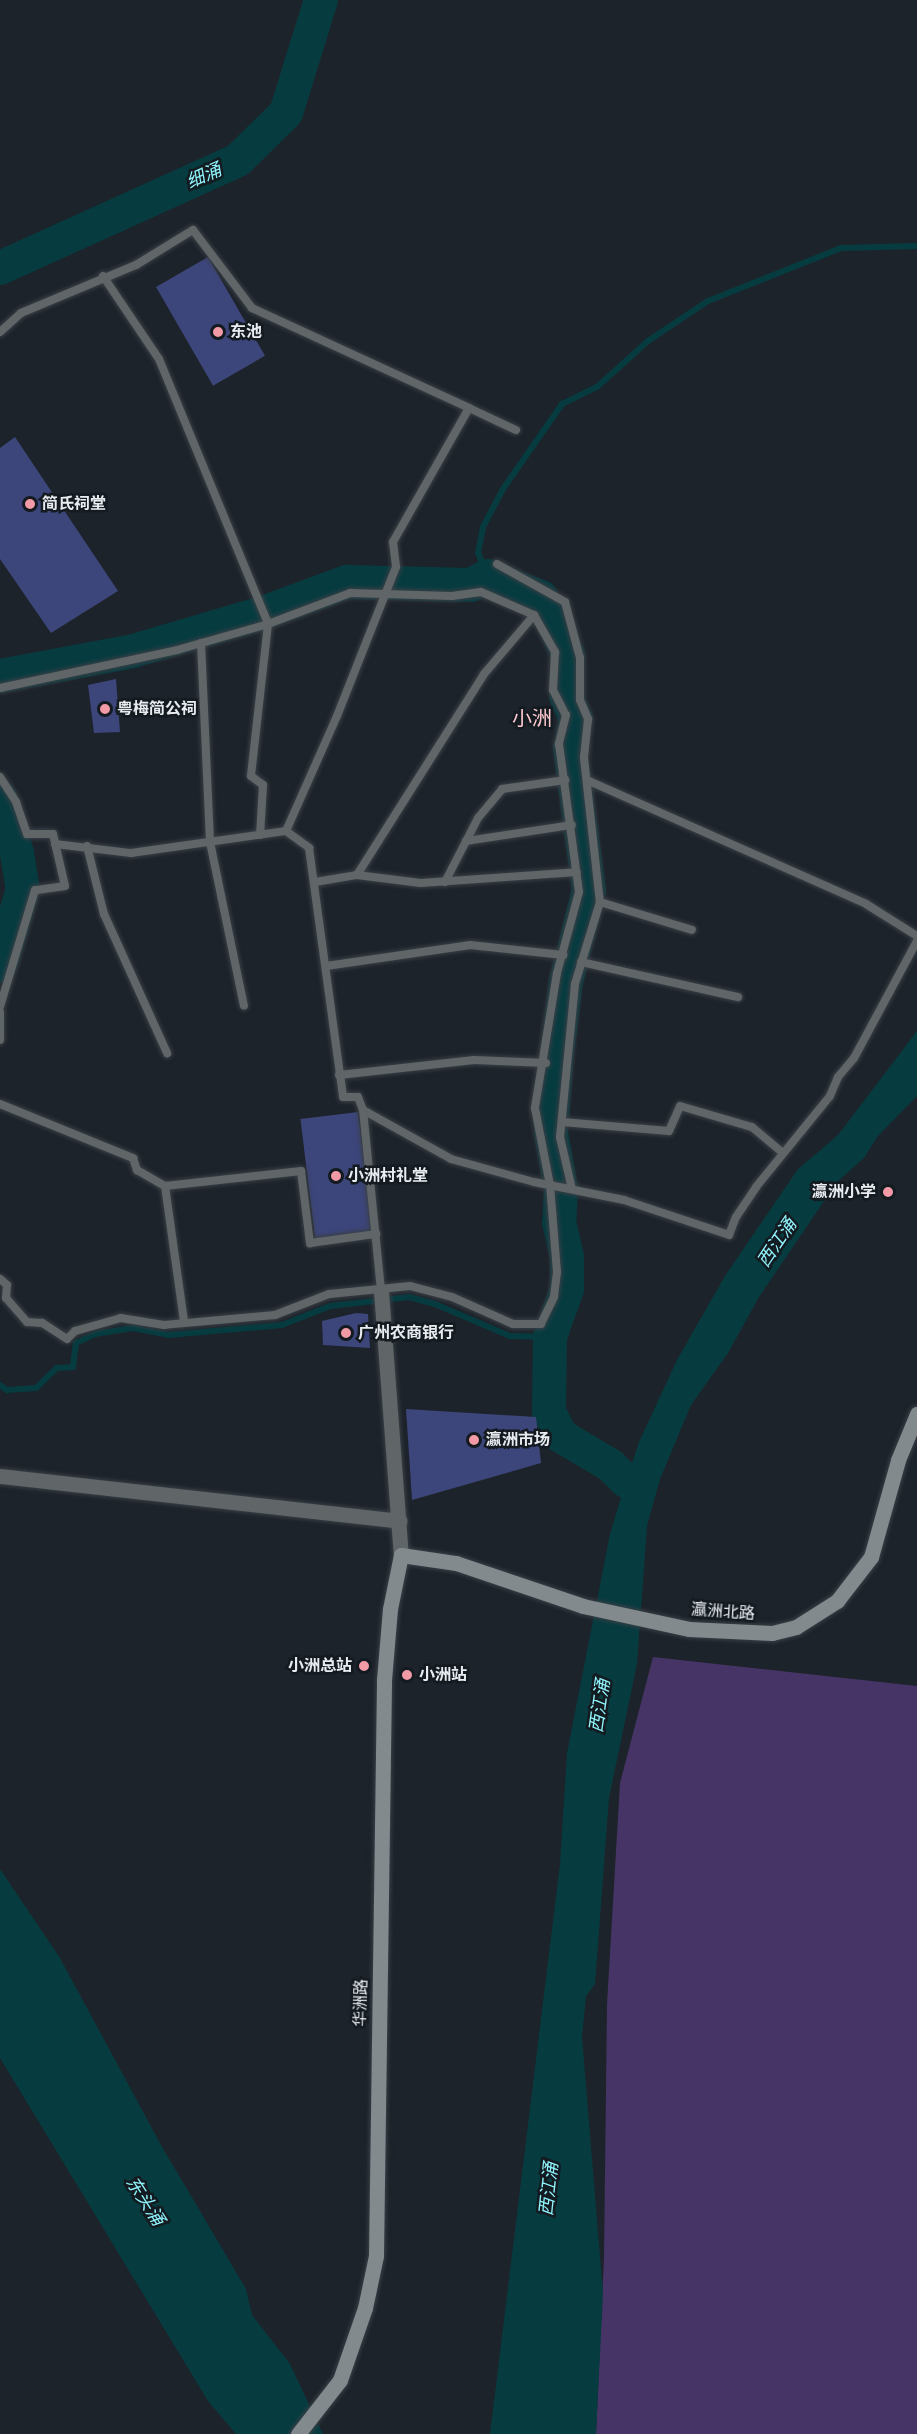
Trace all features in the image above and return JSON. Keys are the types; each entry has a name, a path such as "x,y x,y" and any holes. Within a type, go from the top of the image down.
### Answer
{"main road":[{"name":"瀛洲北路","path":"401,1555 456,1563 583,1606 689,1629 771,1633 819,1616 837,1601 871,1557 898,1460 917,1414"},
{"name":"华洲路","path":"298,2434 340,2380 352,2350 376,2256 384,1680 390,1609 401,1555"}],"street":[{"path":"381,1291 401,1555"},
{"path":"0,1476 399,1521"}],"lane":[{"path":"0,332 21,313 103,276 136,265 193,231 252,308 516,430"},
{"path":"103,276 159,359 268,624 251,776 263,785 260,835"},
{"path":"286,831 396,567 393,542 469,408"},
{"path":"497,564 565,602 580,658 580,700 588,719 584,758 589,781 600,902 575,984 560,1137 572,1190"},
{"path":"0,688 201,643 268,624 350,593 385,596 452,596 481,592 534,615 555,652 553,690 566,715 559,744 572,825 579,892 563,955 546,1063 536,1108 549,1185 558,1272 554,1297 541,1324 513,1324 452,1297 410,1286 381,1291 329,1294 275,1315 164,1325 121,1318 75,1331 67,1339 42,1323 27,1322 6,1298 7,1285 0,1279"},
{"path":"357,875 484,674 534,615"},
{"path":"201,643 210,842 244,1006"},
{"path":"0,777 16,802 27,834 53,834 65,886 35,890 0,1007"},
{"path":"445,882 478,818 502,789 565,780"},
{"path":"589,781 866,904 917,936"},
{"path":"466,841 572,825"},
{"path":"55,844 131,853 286,831 309,848 343,1097 358,1097 363,1110 381,1291"},
{"path":"87,846 104,914 167,1053"},
{"path":"315,882 357,875 391,882 445,882 577,872"},
{"path":"600,902 692,930"},
{"path":"363,1110 451,1159 549,1185 624,1200 729,1235 736,1217 783,1153 830,1096 838,1077 854,1058 917,941"},
{"path":"326,966 470,945 563,955"},
{"path":"581,962 738,998"},
{"path":"0,1012 0,1040"},
{"path":"339,1075 474,1060 546,1063"},
{"path":"0,1104 133,1158 137,1170 165,1186 301,1171 310,1243 376,1234"},
{"path":"562,1122 669,1131 680,1106 752,1127 783,1153"},
{"path":"165,1186 184,1322"}],"shaded area":[{"path":"653,1657 917,1686 917,2434 596,2434 604,2257 607,2004 620,1783"}],"water":[{"name":"西江涌","path":"917,1031 917,1096 878,1136 864,1158 837,1182 759,1297 728,1353 691,1405 660,1479 647,1526 637,1664 609,1798 595,1984 586,1996 582,2037 603,2293 596,2434 490,2434 560,1864 567,1753 610,1534 626,1481 639,1442 677,1360 725,1276 798,1169 838,1135"},
{"name":"东头涌","path":"0,1869 60,1958 161,2145 246,2289 252,2315 290,2364 323,2434 236,2434 208,2401 0,2058"}],"building":[{"name":"东池","path":"208,257 265,356 213,386 156,287"},
{"name":"简氏祠堂","path":"15,437 118,591 51,633 0,559 0,448"},
{"name":"粤梅简公祠","path":"116,679 120,732 94,733 88,685"},
{"name":"小洲村礼堂","path":"358,1112 373,1233 315,1240 300,1119"},
{"name":"广州农商银行","path":"356,1313 368,1314 370,1348 323,1345 322,1321"},
{"name":"瀛洲市场","path":"406,1409 536,1417 541,1463 412,1500"}],"waterway":[{"name":"细涌","path":"0,268 238,160 286,113 321,0"},
{"path":"488,576 478,553 483,527 503,489 562,404 597,387 648,341 708,301 841,248 917,246"},
{"path":"0,676 133,651 263,613 347,582 471,585 488,576 541,597 568,655 566,696 576,719 570,749 589,890 566,982 557,1053 551,1132 561,1189 559,1222 567,1257 567,1289 550,1337 549,1412 561,1436 610,1465 626,1481"},
{"name":"细涌","path":"0,797 17,853 23,889 0,966"},
{"path":"0,1385 7,1390 36,1388 57,1368 73,1367 76,1343 95,1334 133,1328 168,1335 282,1325 330,1306 409,1297 435,1304 510,1336 550,1337"}],"place":[{"name":"东池","path":"218,332"},
{"name":"简氏祠堂","path":"30,504"},
{"name":"粤梅简公祠","path":"105,709"},
{"name":"小洲村礼堂","path":"336,1176"},
{"name":"瀛洲小学","path":"888,1192"},
{"name":"广州农商银行","path":"346,1333"},
{"name":"瀛洲市场","path":"474,1440"},
{"name":"小洲总站","path":"364,1666"},
{"name":"小洲站","path":"407,1675"}],"district":[{"name":"小洲","path":"532,718"}]}
